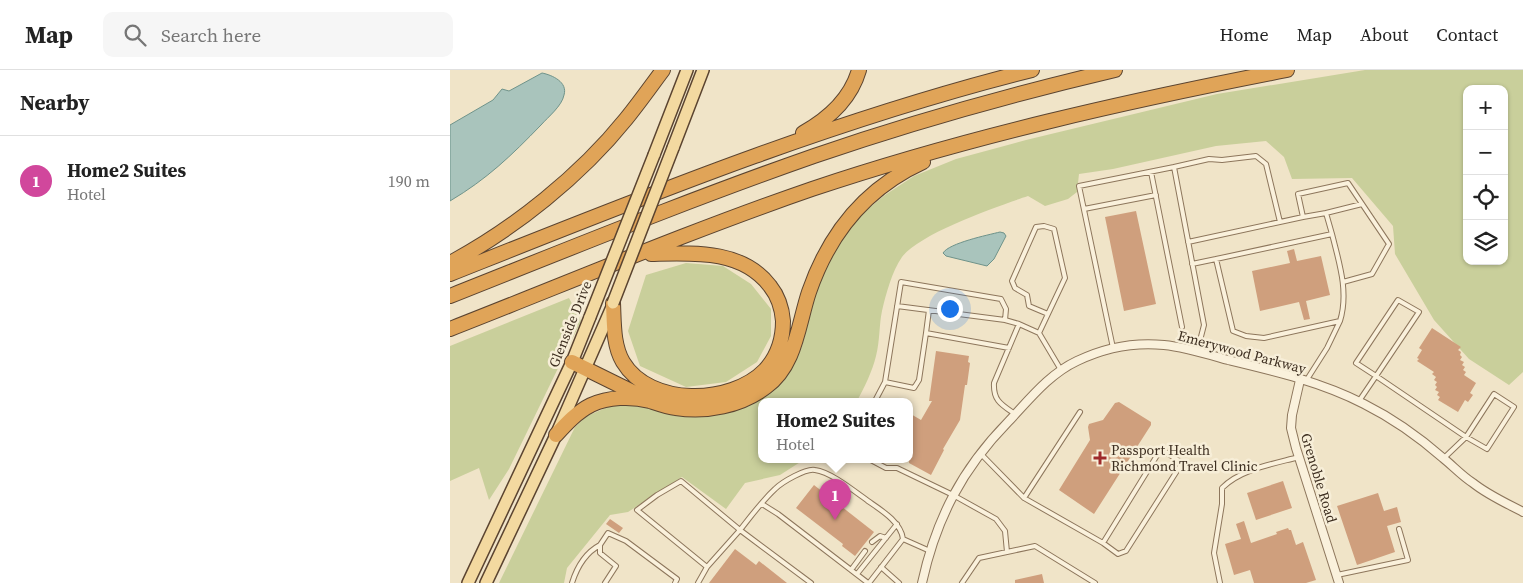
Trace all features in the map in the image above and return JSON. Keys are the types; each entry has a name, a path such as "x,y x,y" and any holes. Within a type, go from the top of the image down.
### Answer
{"highway":[{"path":"450,263 519,219 574,174 626,120 663,70"},
{"path":"450,274 750,157 802,134 820,122 841,103 848,94 859,70"},
{"path":"750,157 875,115 1032,70"},
{"path":"450,296 674,208 813,156 978,104 1115,70"},
{"path":"450,329 640,254 812,190 958,146 1096,110 1287,70"},
{"path":"556,435 581,411 601,402 627,398 650,401 676,408 706,409 742,401 766,387 780,373 791,354 817,271 832,240 844,223 867,199 889,182 917,164 958,146"},
{"path":"613,303 616,346 623,362 637,379 657,390 672,394 695,396 731,390 756,378 772,360 780,342 783,316 774,290 758,272 744,264 718,256 681,253 640,254"},
{"path":"572,362 650,401"}],"main road":[{"name":"Glenside Drive","path":"468,583 572,362 687,70"},
{"path":"486,583 556,435 613,303 703,70"}],"street":[{"name":"Emerywood Parkway","path":"922,583 930,551 944,513 961,480 980,454 1016,414 1061,370 1092,354 1129,345 1162,345 1197,352 1337,391 1400,424 1444,458 1471,482 1523,512"},
{"name":"Grenoble Road","path":"1303,380 1292,415 1291,428 1338,579"}],"lane":[{"path":"1113,348 1079,186 1208,159 1222,160 1256,156 1266,164 1280,222"},
{"path":"1174,167 1204,325 1197,352"},
{"path":"1151,172 1182,328"},
{"path":"1303,217 1298,194 1348,183 1389,244 1372,274 1343,282"},
{"path":"1084,208 1156,195"},
{"path":"1188,242 1362,204"},
{"path":"1303,380 1327,348 1340,321 1344,307 1343,282 1326,213"},
{"path":"1039,333 1066,278 1054,229 1044,226 1036,227 1012,281 1014,288 1027,295 1029,306 1048,314"},
{"path":"1192,264 1332,234"},
{"path":"1216,259 1233,331 1246,336 1264,338 1340,321"},
{"path":"877,398 885,382 901,282 1001,299 1006,309 1004,320"},
{"path":"1359,402 1376,376 1418,312 1398,300 1356,363 1376,376 1466,437 1487,449 1514,407 1494,394 1466,437 1444,458"},
{"path":"897,306 1004,320 1019,324 1039,333 1061,370"},
{"path":"885,382 914,388 919,380 929,310"},
{"path":"1016,414 998,401 993,393 994,383 1019,324"},
{"path":"926,334 1009,348"},
{"path":"1024,498 1080,412"},
{"path":"980,454 1024,498 1103,543 1118,554 1126,551 1182,463 1161,449 1103,543"},
{"path":"1220,583 1214,552 1222,504 1222,488 1231,479 1299,457"},
{"path":"877,463 886,468 898,468 996,519 1005,530 1007,552"},
{"path":"698,583 707,567 776,488 805,470 822,471 855,491 897,524 903,539"},
{"path":"707,567 637,510 656,495 682,481 740,530 811,583"},
{"path":"762,504 869,583 903,539"},
{"path":"857,574 897,524"},
{"path":"1338,579 1408,560 1399,529"},
{"path":"572,583 576,570 590,550 600,545 608,533 626,541 676,579 675,583"},
{"path":"872,542 880,536 886,538"},
{"path":"903,539 930,551"},
{"path":"600,545 600,553 616,566 605,583"},
{"path":"962,583 979,558 1035,546 1095,583"},
{"path":"851,570 865,551"},
{"path":"881,567 899,583"}],"green space":[{"path":"1365,70 1523,70 1523,372 1509,385 1469,359 1434,320 1395,254 1393,226 1352,178 1292,179 1284,157 1266,141 1216,146 1113,169 1079,174 1077,192 1068,199 1045,206 1028,196 960,221 925,239 911,248 902,257 892,276 885,297 874,362 858,398 758,398 758,463 799,463 780,475 745,483 726,509 682,477 628,512 610,515 567,568 564,583 499,583 575,427 587,416 608,407 624,404 708,413 791,368 802,346 818,286 843,238 864,212 885,195 914,176 956,159 1026,140 1217,94"},
{"path":"686,263 723,266 751,284 771,309 771,336 757,362 726,382 686,387 640,366 628,331 646,275"},
{"path":"569,298 581,321 509,469 489,500 479,468 450,481 450,346"}],"water":[{"path":"542,73 554,77 564,86 563,99 558,107 498,166 476,184 450,201 450,125 493,100 502,89 509,91"},
{"path":"1000,232 1006,236 994,259 987,266 946,256 943,253 947,249 961,243"}],"building":[{"path":"1136,211 1156,304 1124,311 1105,217"},
{"path":"1294,249 1297,261 1321,256 1330,295 1306,301 1310,319 1304,320 1299,302 1260,311 1252,271 1290,263 1287,251"},
{"path":"1432,328 1461,347 1458,350 1461,352 1460,355 1462,357 1460,360 1464,362 1462,365 1465,367 1463,370 1466,372 1464,375 1476,383 1470,393 1473,395 1468,402 1465,400 1458,412 1438,400 1440,397 1437,395 1439,392 1435,390 1437,382 1434,380 1436,377 1432,374 1434,372 1417,361 1422,350 1419,348"},
{"path":"936,351 969,356 967,385 965,385 960,420 943,449 931,475 909,463 913,463 913,415 921,420 932,401 929,401"},
{"path":"1119,402 1151,422 1151,425 1094,514 1059,490 1090,440 1089,424 1103,420 1115,403"},
{"path":"1283,481 1292,508 1256,520 1247,493"},
{"path":"814,485 874,532 855,556 842,546 843,544 796,508"},
{"path":"1378,493 1384,511 1397,507 1401,522 1387,526 1395,552 1357,565 1337,506"},
{"path":"610,519 623,528 619,533 606,524"},
{"path":"1244,521 1251,543 1288,528 1291,530 1296,545 1303,542 1316,580 1306,583 1254,583 1250,570 1234,575 1225,544 1241,539 1236,524"},
{"path":"735,549 756,565 759,561 787,583 709,583"},
{"path":"1042,574 1044,583 1015,583 1015,580"}],"place":[{"name":"Passport Health Richmond Travel Clinic","path":"1100,458"},
{"name":"Home2 Suites","path":"835,520"}]}
